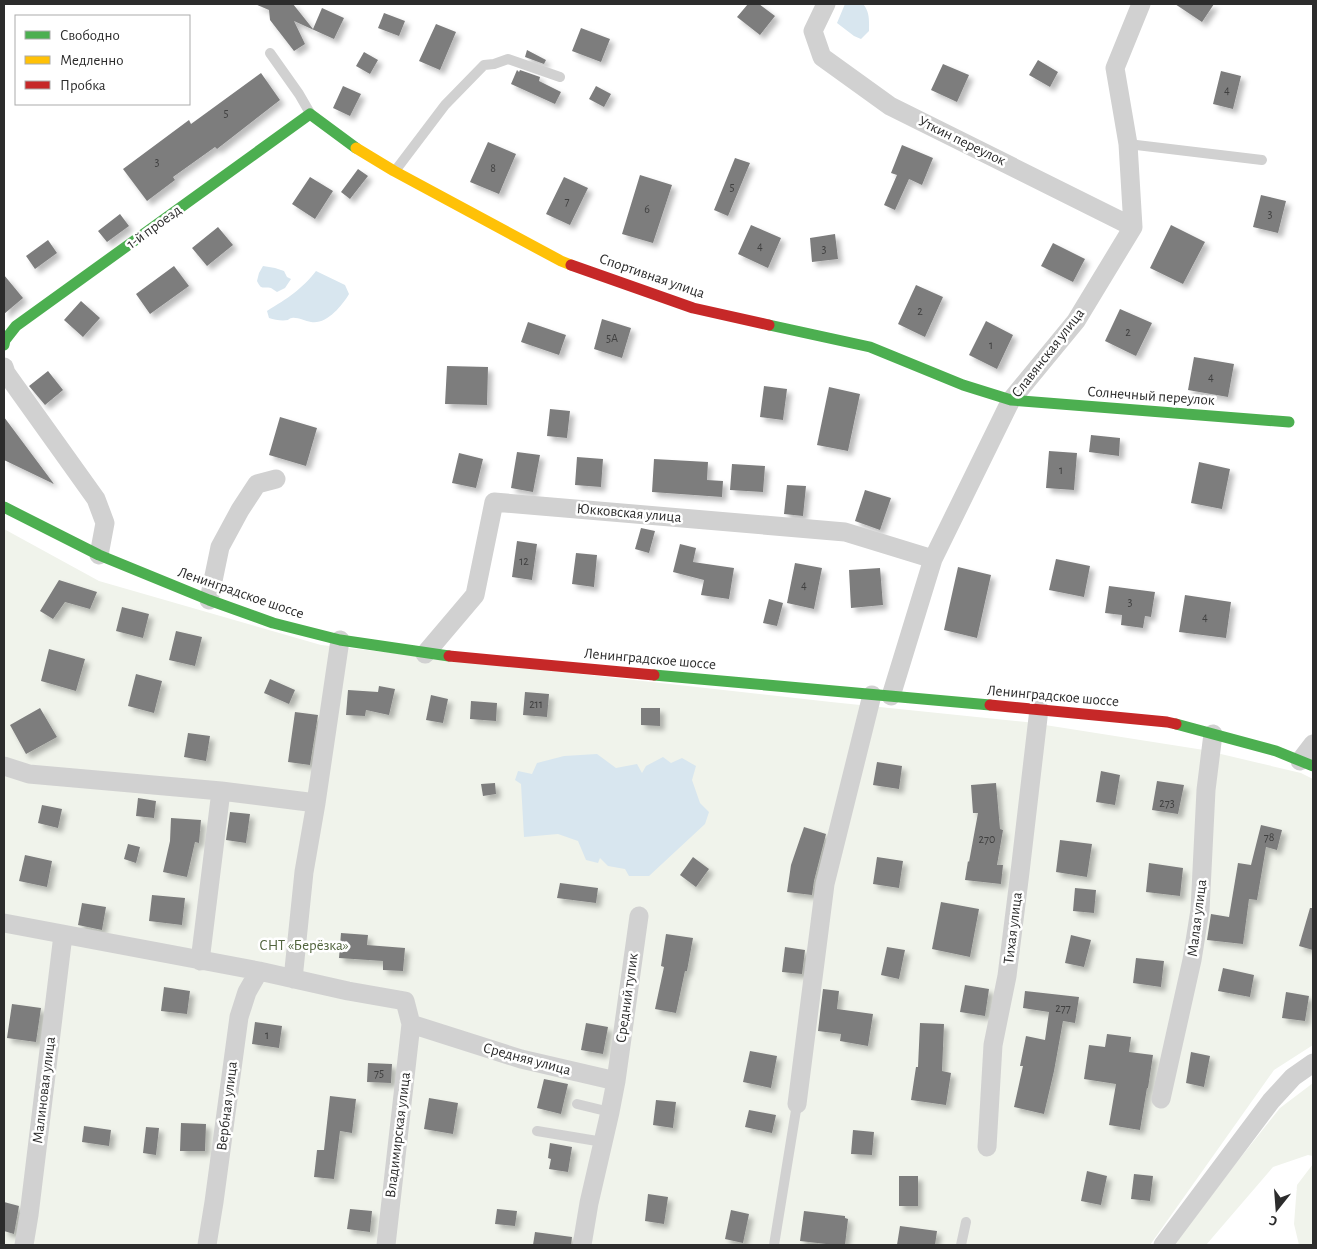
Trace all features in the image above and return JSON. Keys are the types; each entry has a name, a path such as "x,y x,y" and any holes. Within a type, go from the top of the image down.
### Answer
{"street":[{"name":"Уткин переулок","path":"826,4 813,31 822,57 890,106 1133,227"},
{"path":"1133,227 1128,144 1115,68 1141,4"},
{"name":"Спортивная улица","path":"310,114 347,142 394,171 561,260 693,308 870,346 963,385 1011,400"},
{"name":"1-й проезд","path":"4,345 5,340 16,326 310,114"},
{"name":"Славянская улица","path":"891,696 933,559 1011,400 1076,321 1133,227"},
{"path":"4,367 6,373 96,499 105,523 99,555"},
{"name":"Солнечный переулок","path":"1011,400 1290,422"},
{"path":"209,600 220,547 240,510 257,484 276,479"},
{"name":"Юкковская улица","path":"425,654 475,595 494,502 845,532 933,559"},
{"name":"Ленинградское шоссе","path":"4,507 99,555 209,600 273,623 340,640 425,654 1167,722 1276,751 1307,763"},
{"path":"293,979 304,872 340,640"},
{"path":"797,1104 825,884 872,695"},
{"name":"Тихая улица","path":"987,1147 993,1044 1007,976 1039,709"},
{"name":"Малая улица","path":"1161,1099 1192,960 1200,910 1206,790 1213,734"},
{"path":"1307,763 1313,744"},
{"path":"4,766 29,774 222,791 316,803"},
{"path":"200,961 222,791"},
{"name":"Средний тупик","path":"616,1081 639,916"},
{"path":"4,923 404,1000 411,1024"},
{"name":"Малиновая улица","path":"24,1245 63,934"},
{"name":"Вербная улица","path":"207,1245 239,1017 247,992 259,971"},
{"name":"Средняя улица","path":"411,1024 521,1059 616,1081"},
{"name":"Владимирская улица","path":"386,1245 411,1024"},
{"path":"1164,1245 1271,1101 1293,1077 1313,1063"},
{"path":"582,1245 588,1203 616,1081"}],"lane":[{"path":"270,52 299,94 310,114"},
{"path":"394,171 444,105 484,65 494,64 508,58 560,77"},
{"path":"1128,144 1262,160"},
{"path":"577,1104 610,1112"},
{"path":"774,1245 797,1104"},
{"path":"537,1131 603,1142"},
{"path":"961,1245 966,1222"}],"green space":[{"name":"СНТ «Берёзка»","path":"4,529 99,581 321,645 1026,722 1204,750 1301,773 1313,779 1313,1045 1274,1070 1150,1245 4,1245"},
{"path":"1313,1083 1313,1156 1308,1155 1273,1167 1206,1245 1174,1245 1280,1108"},
{"path":"1313,1164 1313,1245 1299,1245 1294,1224 1297,1185"}],"shaded area":[{"path":"845,4 863,4 867,10 869,31 861,39 837,23"},
{"path":"263,266 284,271 287,277 291,279 285,288 277,292 271,288 262,288 260,286 257,281"},
{"path":"316,271 345,285 349,294 333,314 317,322 294,318 276,320 269,318 267,311 294,293"},
{"path":"597,754 616,768 637,764 642,773 646,766 663,757 671,763 682,758 696,766 692,780 700,803 709,812 705,824 649,876 629,876 625,869 608,866 600,858 598,863 586,860 578,841 558,834 524,837 521,784 515,780 518,771 532,774 537,763 564,756"}],"building":[{"path":"255,4 293,4 313,29 322,8 344,18 334,39 294,21 305,44 294,51 270,20 269,10"},
{"path":"748,4 759,4 775,16 760,35 737,17"},
{"path":"1175,4 1214,4 1202,22"},
{"path":"384,13 405,21 399,36 378,28"},
{"path":"436,24 456,32 440,70 419,61"},
{"path":"581,28 610,39 601,62 572,51"},
{"path":"527,50 546,60 544,64 525,57"},
{"path":"364,52 378,60 370,74 356,66"},
{"path":"1038,60 1058,72 1050,87 1029,75"},
{"path":"943,64 969,75 957,102 931,90"},
{"path":"517,70 540,77 539,81 561,92 555,104 511,84"},
{"path":"1221,71 1241,76 1233,109 1213,104"},
{"path":"261,73 280,100 217,149 215,147 173,177 175,180 147,201 123,169 189,120 191,124"},
{"path":"343,86 361,94 350,116 333,108"},
{"path":"596,86 611,94 604,107 589,99"},
{"path":"488,142 516,154 499,194 470,182"},
{"path":"902,145 933,158 922,185 909,179 895,210 884,205 897,175 891,173"},
{"path":"735,158 750,163 728,216 714,210"},
{"path":"358,169 368,176 350,199 341,192"},
{"path":"640,175 672,185 653,243 622,234"},
{"path":"310,177 333,191 315,219 292,204"},
{"path":"564,177 588,188 570,225 546,214"},
{"path":"1261,195 1286,201 1278,233 1253,227"},
{"path":"120,214 129,226 107,242 98,231"},
{"path":"751,225 781,238 768,268 738,254"},
{"path":"1171,225 1205,242 1183,284 1150,268"},
{"path":"218,227 233,245 207,266 192,248"},
{"path":"835,234 838,259 812,262 810,238"},
{"path":"48,240 57,253 35,269 26,256"},
{"path":"1053,243 1085,259 1073,282 1041,266"},
{"path":"174,266 189,286 150,314 136,294"},
{"path":"4,275 23,298 4,314"},
{"path":"916,285 943,297 925,337 898,324"},
{"path":"81,301 100,318 83,337 64,320"},
{"path":"1120,309 1152,323 1136,356 1105,341"},
{"path":"602,319 631,328 622,358 594,349"},
{"path":"986,321 1013,335 997,369 969,355"},
{"path":"528,322 566,335 559,355 521,342"},
{"path":"1194,357 1234,364 1228,397 1188,390"},
{"path":"447,366 488,367 487,405 445,404"},
{"path":"48,371 63,390 45,405 29,386"},
{"path":"764,386 787,389 783,420 760,417"},
{"path":"829,387 860,394 848,451 817,445"},
{"path":"550,409 570,411 567,438 547,436"},
{"path":"4,417 54,484 4,460"},
{"path":"280,417 317,428 306,466 269,455"},
{"path":"1091,435 1120,438 1119,456 1089,452"},
{"path":"1049,451 1077,453 1074,490 1046,488"},
{"path":"517,452 540,455 533,492 511,488"},
{"path":"459,453 483,459 476,488 452,483"},
{"path":"577,457 603,459 601,487 575,485"},
{"path":"654,459 708,462 707,480 723,481 722,497 652,492"},
{"path":"1199,462 1230,469 1222,509 1191,503"},
{"path":"732,464 765,466 763,492 730,490"},
{"path":"787,485 806,486 803,516 784,514"},
{"path":"865,490 891,498 880,530 855,521"},
{"path":"641,528 655,531 649,553 635,549"},
{"path":"517,541 537,544 532,580 512,577"},
{"path":"680,544 696,548 693,562 734,568 729,599 701,595 704,580 673,572"},
{"path":"576,553 597,555 594,587 572,584"},
{"path":"1056,559 1090,566 1084,597 1049,590"},
{"path":"795,563 822,568 814,609 787,603"},
{"path":"958,567 991,575 977,638 944,630"},
{"path":"880,568 883,605 851,608 849,570"},
{"path":"59,580 97,592 90,609 65,602 53,619 40,611"},
{"path":"1109,586 1155,592 1151,617 1145,616 1143,628 1121,625 1122,615 1105,613"},
{"path":"1185,595 1231,602 1226,638 1179,632"},
{"path":"769,599 783,603 777,626 763,623"},
{"path":"122,607 149,614 143,638 116,631"},
{"path":"176,631 202,637 195,666 169,660"},
{"path":"49,649 85,659 76,691 41,681"},
{"path":"136,674 162,681 154,713 128,706"},
{"path":"270,679 295,690 289,704 264,693"},
{"path":"379,686 395,689 389,715 366,710 365,716 346,715 348,690 378,692"},
{"path":"525,692 549,694 547,717 523,715"},
{"path":"431,695 448,699 443,723 426,720"},
{"path":"471,701 497,703 496,721 470,719"},
{"path":"40,708 57,737 26,754 10,725"},
{"path":"641,708 660,708 660,726 641,725"},
{"path":"295,712 318,715 310,765 288,762"},
{"path":"188,733 210,736 206,761 184,757"},
{"path":"877,762 902,766 899,789 873,785"},
{"path":"1101,771 1120,775 1115,805 1096,802"},
{"path":"1157,781 1184,785 1178,814 1152,810"},
{"path":"495,783 496,794 483,796 481,784"},
{"path":"996,783 1000,829 1003,830 997,865 1003,865 1001,884 965,880 978,813 973,813 971,785"},
{"path":"138,798 156,801 154,818 136,816"},
{"path":"42,805 62,809 58,828 38,823"},
{"path":"230,812 250,814 246,843 226,840"},
{"path":"171,818 201,820 199,843 195,842 187,877 163,872 170,841"},
{"path":"1261,825 1282,830 1277,850 1266,847 1257,900 1249,899 1243,944 1207,940 1211,914 1229,917 1238,863 1251,865"},
{"path":"804,827 826,834 812,895 787,892 791,865"},
{"path":"1060,840 1092,844 1087,877 1056,872"},
{"path":"128,844 140,847 136,863 124,859"},
{"path":"25,855 52,861 47,887 19,881"},
{"path":"693,857 709,869 696,887 680,875"},
{"path":"877,857 903,861 899,888 873,884"},
{"path":"1149,863 1183,868 1180,896 1146,892"},
{"path":"560,883 598,888 596,903 557,898"},
{"path":"1075,888 1096,890 1094,913 1073,911"},
{"path":"152,895 185,898 182,925 149,921"},
{"path":"941,902 979,909 970,957 932,949"},
{"path":"82,903 106,907 102,930 78,925"},
{"path":"1310,908 1313,908 1313,950 1299,946"},
{"path":"341,933 368,935 367,945 405,948 403,971 383,970 383,961 339,958"},
{"path":"666,934 693,938 676,1013 655,1009 664,967 661,966"},
{"path":"1071,935 1091,940 1084,967 1065,963"},
{"path":"785,947 805,950 802,974 782,972"},
{"path":"887,947 905,950 899,979 881,975"},
{"path":"1136,958 1164,961 1161,987 1133,983"},
{"path":"1223,968 1254,975 1250,997 1218,991"},
{"path":"965,985 989,989 985,1016 960,1012"},
{"path":"164,987 190,991 187,1014 161,1011"},
{"path":"823,989 839,991 837,1009 873,1014 868,1046 840,1041 841,1034 818,1031"},
{"path":"1025,991 1079,997 1075,1023 1063,1021 1044,1114 1014,1107 1023,1066 1020,1066 1026,1036 1045,1040 1049,1012 1023,1008"},
{"path":"1286,992 1309,996 1305,1021 1282,1018"},
{"path":"12,1004 41,1008 36,1042 7,1038"},
{"path":"255,1022 282,1026 279,1048 252,1044"},
{"path":"586,1023 608,1027 603,1054 581,1050"},
{"path":"920,1023 944,1024 942,1071 951,1073 946,1105 911,1100 916,1067 918,1067"},
{"path":"1107,1034 1131,1037 1129,1052 1153,1055 1140,1130 1109,1125 1116,1084 1084,1079 1089,1045 1105,1047"},
{"path":"750,1051 777,1056 771,1088 743,1082"},
{"path":"1191,1052 1210,1056 1204,1087 1186,1083"},
{"path":"368,1063 392,1064 391,1083 367,1082"},
{"path":"544,1079 568,1084 561,1114 537,1108"},
{"path":"330,1096 356,1099 352,1133 340,1131 334,1179 314,1177 317,1150 324,1150"},
{"path":"429,1098 458,1103 453,1134 424,1129"},
{"path":"656,1100 676,1102 673,1128 653,1125"},
{"path":"749,1110 776,1115 772,1133 745,1127"},
{"path":"181,1123 206,1124 205,1151 180,1151"},
{"path":"84,1126 111,1130 109,1146 82,1142"},
{"path":"146,1127 159,1128 156,1155 143,1153"},
{"path":"853,1130 874,1132 872,1155 851,1154"},
{"path":"550,1143 572,1147 568,1172 549,1169 551,1159 548,1158"},
{"path":"1087,1171 1107,1176 1101,1205 1081,1201"},
{"path":"1134,1174 1153,1176 1150,1201 1131,1199"},
{"path":"899,1176 918,1176 918,1206 899,1206"},
{"path":"648,1194 668,1197 664,1224 645,1221"},
{"path":"4,1202 19,1206 14,1234 4,1231"},
{"path":"350,1209 372,1211 370,1232 347,1229"},
{"path":"497,1209 517,1211 515,1226 495,1224"},
{"path":"731,1210 749,1214 743,1243 725,1239"},
{"path":"804,1211 845,1216 848,1219 845,1245 800,1241"},
{"path":"900,1226 937,1231 935,1245 897,1245"},
{"path":"535,1232 572,1237 571,1245 533,1245"}],"traffic: fast":[{"path":"4,345 5,340 16,326 310,114 356,148"},
{"path":"769,325 870,347 963,385 1011,400 1289,422"},
{"path":"4,507 99,555 209,600 273,623 340,640 449,656"},
{"path":"654,675 990,705"},
{"path":"1176,724 1276,751 1313,766"}],"traffic: slow":[{"path":"356,148 394,171 571,265"}],"traffic: jam":[{"path":"571,265 693,308 769,325"},
{"path":"449,656 654,675"},
{"path":"990,705 1176,724"}]}
